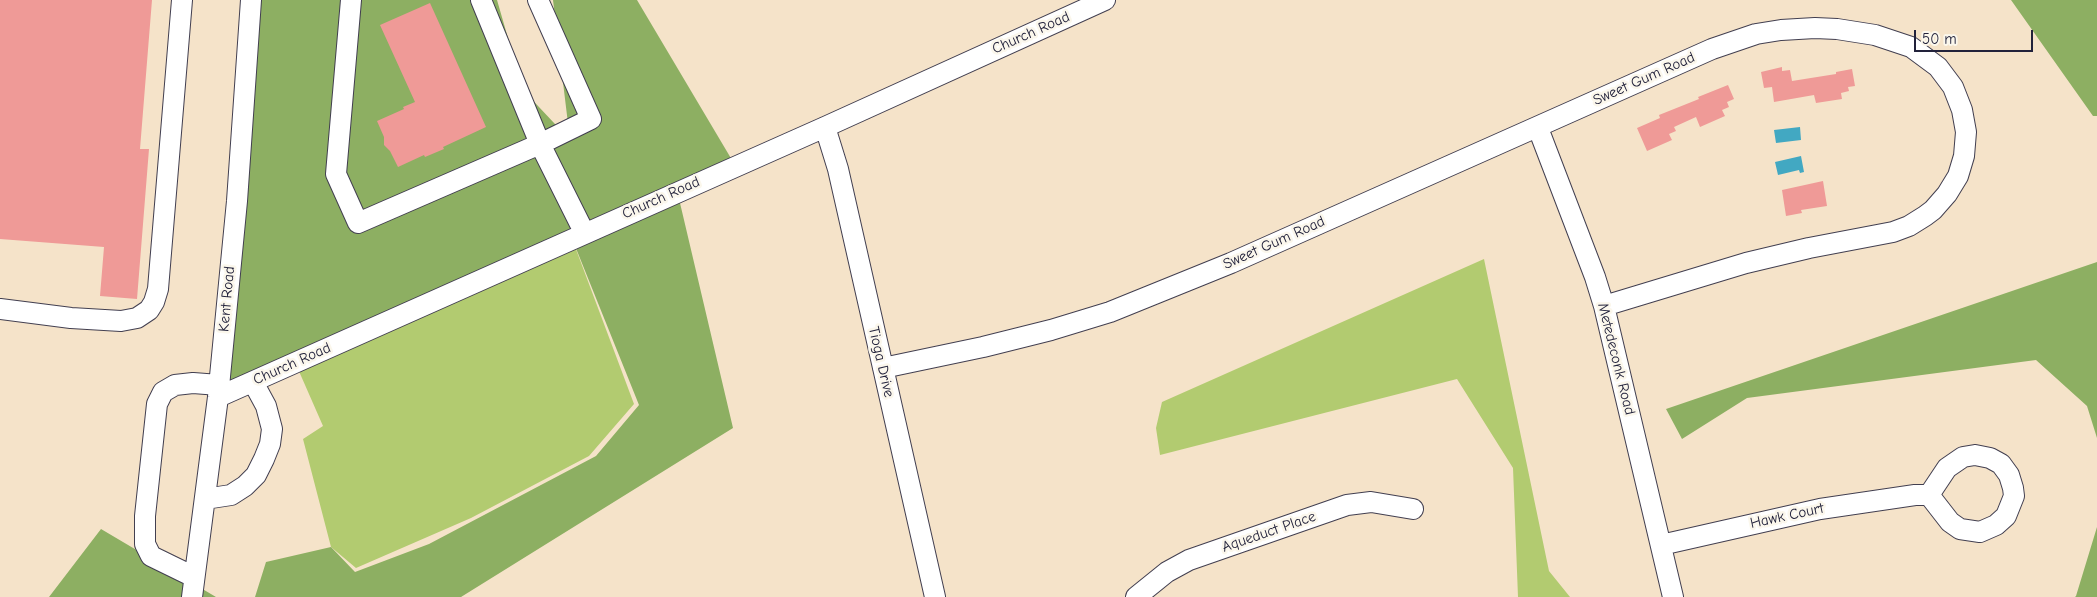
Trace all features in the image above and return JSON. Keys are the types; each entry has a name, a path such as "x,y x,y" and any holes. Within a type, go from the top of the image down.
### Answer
{"street":[{"path":"0,309 71,318 121,321 137,318 149,310 154,302 158,289 182,0"},
{"name":"Kent Road","path":"192,597 218,391 236,201 250,0"},
{"path":"351,0 336,174 358,223 591,120 538,0"},
{"path":"481,0 540,144 584,232"},
{"name":"Church Road","path":"218,391 253,382 1105,0"},
{"name":"Sweet Gum Road","path":"883,368 991,345 1051,330 1110,312 1231,263 1725,44 1756,34 1797,28 1837,29 1875,35 1911,48 1938,67 1947,78 1957,96 1966,132 1964,156 1958,176 1947,194 1933,210 1909,226 1893,232 1746,263 1604,306"},
{"name":"Tioga Drive","path":"825,127 838,170 935,597"},
{"name":"Metedeconk Road","path":"1538,128 1592,268 1604,306 1673,597"},
{"path":"205,499 231,495 245,486 256,475 264,460 270,444 272,429 266,406 253,382"},
{"path":"194,577 151,556 145,544 145,516 157,404 163,392 175,385 193,383 218,391"},
{"name":"Hawk Court","path":"1661,545 1820,508 1922,495"},
{"name":"Aqueduct Place","path":"1136,597 1167,572 1189,560 1347,506 1371,502 1413,509"}],"green space":[{"path":"249,0 497,0 523,90 570,140 553,0 637,0 732,160 676,186 733,428 461,597 255,597 266,562 331,547 355,572 429,544 596,456 639,405 569,231 217,395"},
{"path":"2011,0 2097,0 2097,116 2093,116"},
{"path":"574,244 634,404 589,456 471,518 356,568 331,547 303,439 323,426 298,369"},
{"path":"1484,259 1549,571 1570,597 1518,597 1513,468 1457,379 1160,455 1156,428 1162,402"},
{"path":"2097,262 2097,438 2087,406 2036,360 1747,398 1682,439 1666,409"},
{"path":"2097,527 2097,597 2075,597 2076,596"},
{"path":"101,529 216,597 49,597"}],"water":[{"path":"1800,127 1801,140 1776,143 1774,130"},
{"path":"1801,156 1804,172 1800,173 1799,170 1778,175 1775,162"}],"building":[{"path":"0,0 152,0 140,149 149,149 137,299 100,296 104,247 0,239"},
{"path":"430,3 486,127 443,147 444,149 425,157 424,155 398,167 390,151 384,145 384,137 377,121 415,102 380,25"},
{"path":"1782,67 1782,71 1790,70 1792,81 1836,74 1836,72 1852,69 1855,86 1848,87 1849,91 1841,93 1842,99 1816,103 1814,95 1774,102 1772,87 1764,88 1761,72"},
{"path":"1728,85 1734,99 1727,102 1729,107 1722,110 1725,116 1700,127 1696,117 1674,127 1676,131 1669,134 1672,140 1647,151 1637,128 1660,118 1659,115"},
{"path":"1823,181 1827,206 1801,210 1802,213 1786,216 1782,190"}]}
